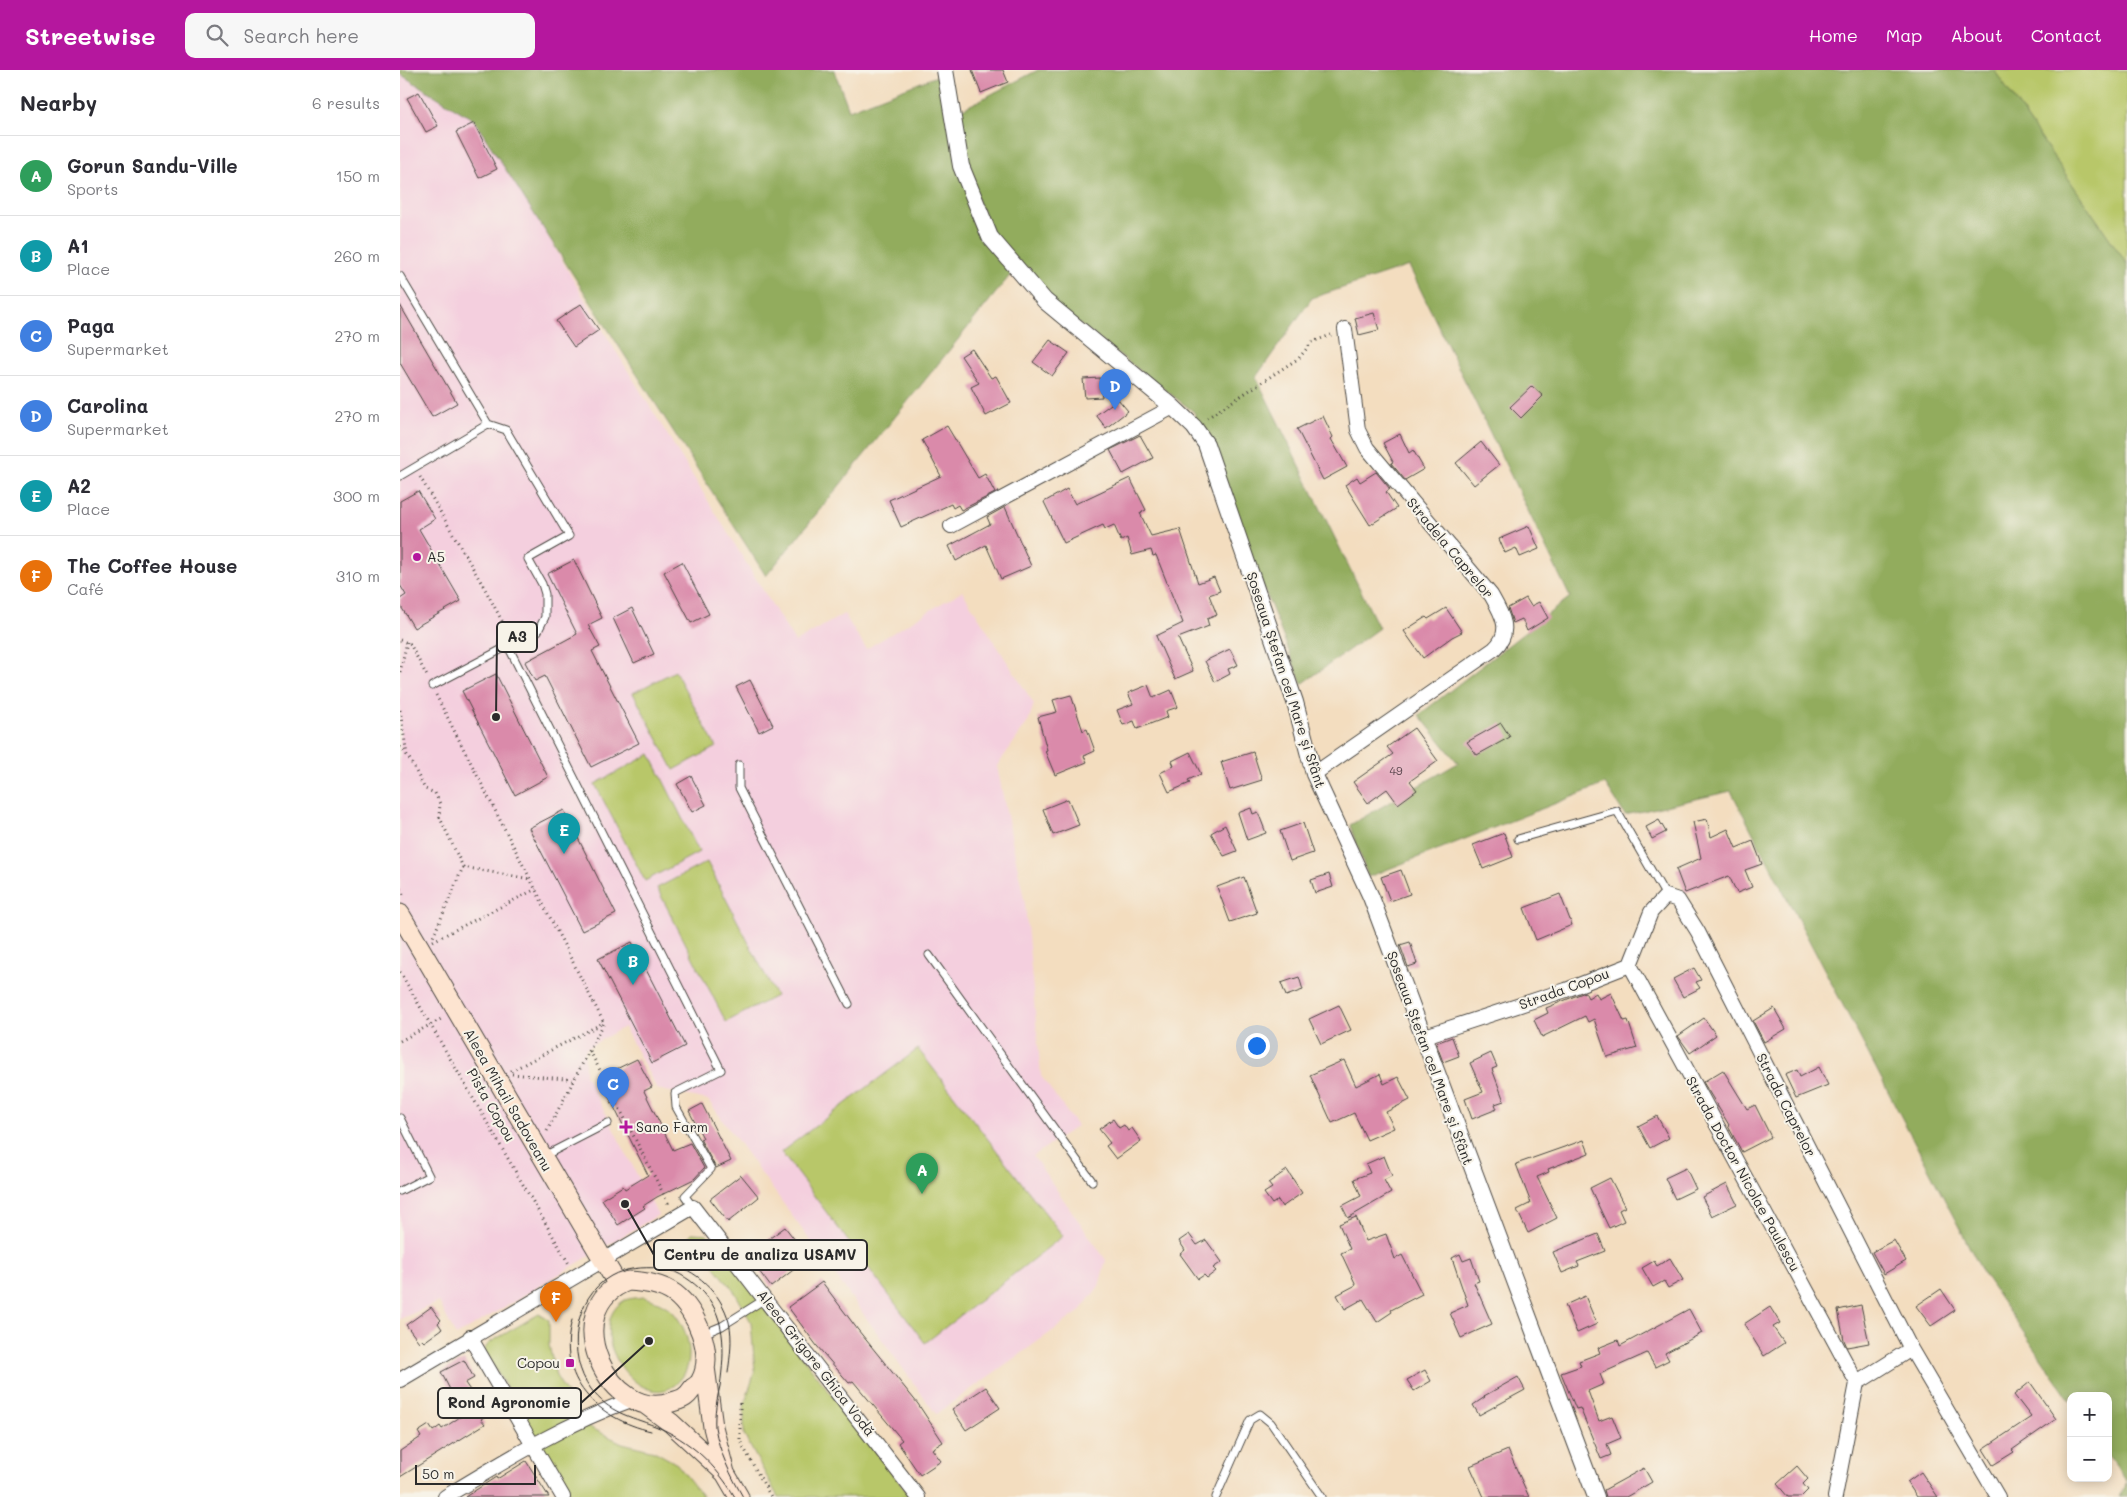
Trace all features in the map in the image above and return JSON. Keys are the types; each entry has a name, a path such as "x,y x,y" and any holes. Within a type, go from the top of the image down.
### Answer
{"main road":[{"name":"Aleea Mihail Sadoveanu","path":"400,914 618,1285"},
{"path":"640,1402 661,1407 685,1397 701,1380 706,1352 702,1334 688,1308 676,1294 661,1286 646,1282 628,1281 618,1285 599,1303 594,1322 594,1341 599,1360 606,1374 618,1389 671,1423 725,1473"},
{"path":"705,1364 713,1427 725,1473 739,1497"}],"street":[{"name":"Șoseaua Ștefan cel Mare și Sfânt","path":"944,70 961,166 990,237 1045,301 1173,407 1194,427 1206,444 1295,702 1314,774 1371,897 1596,1497"},
{"name":"Stradela Caprelor","path":"1314,774 1494,650 1500,644 1505,630 1505,621 1491,595 1362,440 1358,430 1346,329"},
{"path":"951,526 1173,407"},
{"path":"1630,965 1651,912 1666,896"},
{"name":"Strada Caprelor","path":"1666,896 1678,900 1698,932 1911,1349 1998,1497"},
{"name":"Strada Copou","path":"1422,1037 1566,990 1630,965"},
{"name":"Strada Doctor Nicolae Paulescu","path":"1630,965 1857,1383"},
{"path":"400,1380 693,1207"},
{"name":"Aleea Grigore Ghica Vodă","path":"693,1207 918,1497"},
{"path":"470,1338 563,1497"},
{"path":"1835,1497 1857,1383 1911,1349"},
{"path":"445,1497 533,1444 602,1411 640,1402"}],"lane":[{"path":"400,276 488,424 506,430 569,536 528,559 542,584 545,594 545,617 538,630 432,686"},
{"path":"400,476 488,424"},
{"path":"511,644 722,1070 675,1093 676,1107 711,1169 685,1196 693,1207"},
{"path":"739,766 739,788 848,1004"},
{"name":"Strada Caprelor","path":"1518,839 1617,811 1666,896"},
{"path":"929,955 1092,1181"},
{"path":"400,1118 429,1176 400,1191"},
{"path":"542,1158 608,1123"},
{"path":"702,1334 722,1326 765,1298"},
{"path":"1216,1497 1250,1420 1260,1414 1271,1423 1322,1497"}],"path":[{"path":"1194,427 1299,358 1312,342 1346,329"},
{"path":"413,481 420,477 486,589 511,644"},
{"path":"400,640 410,644 604,1023"},
{"path":"400,672 407,642"},
{"path":"400,710 407,756"},
{"path":"400,747 425,789 435,793 440,804 439,816 463,868 430,942 536,889"},
{"path":"463,868 530,878"},
{"name":"Pista Copou","path":"400,972 576,1275"},
{"path":"400,1041 456,1011"},
{"path":"544,1138 604,1023"},
{"path":"575,1080 507,1074 604,1023"},
{"path":"590,1051 664,1195"},
{"path":"740,1403 740,1440 770,1497"}],"shaded area":[{"path":"400,70 403,70 479,120 606,335 795,642 844,614 866,649 962,591 1034,704 1028,722 997,766 1025,904 1041,1076 1077,1126 1033,1156 1106,1260 1099,1286 1079,1312 936,1414 708,1100 657,1089 624,1027 585,1049 585,1074 658,1215 456,1336 439,1302 400,1319"}],"green space":[{"path":"400,70 834,70 849,110 942,74 958,168 1012,273 766,576 474,120 400,74"},
{"path":"1038,70 1994,70 2127,264 2127,1482 2112,1461 2112,1392 2067,1392 2067,1395 1984,1275 1731,791 1625,815 1605,784 1368,877 1350,825 1458,763 1419,715 1570,597 1409,266 1312,298 1256,377 1379,628 1302,684 1194,412 1048,300 993,236 964,166 955,113"},
{"path":"1994,70 2127,70 2127,264"},
{"path":"675,671 716,747 674,770 633,693"},
{"path":"650,754 699,852 645,881 595,784"},
{"path":"707,862 776,996 726,1022 657,888"},
{"path":"918,1049 1063,1236 925,1343 781,1152"},
{"path":"692,1233 707,1234 911,1497 778,1497 744,1435 744,1406 755,1371 751,1322 736,1294 708,1258 685,1240"},
{"path":"644,1297 662,1304 671,1310 686,1334 689,1354 685,1372 680,1380 665,1390 649,1389 634,1381 621,1366 612,1349 609,1330 612,1313 625,1300"},
{"path":"539,1314 549,1320 549,1345 556,1376 587,1426 622,1443 654,1451 677,1464 703,1497 572,1497 484,1350 489,1343"},
{"path":"2127,1482 2127,1497 2119,1497"}],"building":[{"path":"972,70 1003,70 1008,82 981,93"},
{"path":"419,92 438,126 426,132 407,98"},
{"path":"474,123 497,169 479,178 456,132"},
{"path":"581,304 599,330 574,347 556,321"},
{"path":"400,305 457,403 432,417 400,363"},
{"path":"1374,313 1379,330 1359,335 1355,318"},
{"path":"1050,340 1069,353 1052,376 1033,362"},
{"path":"972,349 991,378 996,376 1011,403 986,416 971,387 979,383 961,356"},
{"path":"1100,378 1102,397 1085,398 1083,379"},
{"path":"1532,386 1543,396 1521,418 1510,407"},
{"path":"1118,399 1128,411 1106,428 1096,415"},
{"path":"1323,416 1333,437 1331,439 1347,467 1323,480 1297,429"},
{"path":"947,426 978,478 985,474 995,493 961,510 958,505 953,508 951,504 901,527 889,500 941,476 922,440"},
{"path":"1400,434 1409,453 1413,450 1424,469 1405,480 1391,463 1393,462 1383,443"},
{"path":"1140,435 1153,458 1123,474 1110,450"},
{"path":"1481,442 1499,465 1474,485 1456,463"},
{"path":"1376,472 1390,489 1386,492 1397,508 1370,525 1345,485 1357,477 1360,482"},
{"path":"1130,478 1146,510 1140,513 1151,536 1180,529 1198,583 1214,577 1220,591 1209,595 1217,615 1207,619 1209,626 1178,638 1193,671 1175,679 1156,636 1183,623 1156,555 1153,556 1151,550 1132,555 1127,538 1121,541 1114,525 1105,529 1103,525 1064,543 1044,502 1067,489 1075,504"},
{"name":"A5","path":"418,491 435,519 419,529 461,601 414,628 400,605 400,599 406,595 400,585 400,501"},
{"path":"1005,507 1031,566 1001,579 986,545 956,561 949,546 990,524 987,517"},
{"path":"1529,526 1539,549 1520,557 1516,548 1505,553 1499,539"},
{"path":"574,560 602,618 588,625 600,647 592,651 639,743 591,767 545,676 535,681 525,662 577,634 547,574"},
{"path":"682,562 709,614 691,623 664,572"},
{"path":"1526,598 1531,606 1539,602 1548,618 1527,631 1522,619 1513,623 1508,608"},
{"path":"632,608 654,654 634,663 613,618"},
{"path":"1446,608 1462,632 1423,658 1404,631 1426,617 1428,619"},
{"path":"1230,649 1238,665 1228,669 1230,674 1215,682 1205,661"},
{"path":"496,674 548,777 515,795 462,691"},
{"path":"750,680 773,725 759,732 736,687"},
{"path":"1148,685 1153,698 1171,690 1178,707 1166,711 1168,717 1137,729 1134,721 1123,725 1117,710 1133,704 1128,693"},
{"path":"1071,695 1083,731 1087,729 1095,751 1084,756 1087,762 1055,775 1045,751 1047,750 1038,717 1057,712 1053,700"},
{"path":"1501,723 1510,737 1477,755 1467,742"},
{"path":"1414,728 1438,761 1410,781 1417,790 1398,804 1387,789 1368,803 1353,782 1393,754 1387,747"},
{"path":"1190,752 1201,774 1188,780 1190,783 1169,792 1160,773 1174,766 1172,761"},
{"path":"1253,752 1262,780 1230,790 1221,762"},
{"path":"691,776 706,805 692,812 677,784"},
{"path":"1068,799 1079,825 1053,835 1043,809"},
{"path":"1251,808 1253,814 1258,812 1266,833 1247,840 1238,813"},
{"path":"564,810 616,914 582,931 529,828"},
{"path":"1707,819 1711,837 1728,829 1736,848 1753,841 1762,864 1745,870 1752,887 1737,893 1729,876 1685,893 1676,869 1701,858 1693,822"},
{"path":"1659,820 1666,832 1652,839 1646,827"},
{"path":"1303,823 1313,853 1290,861 1280,831"},
{"path":"1225,825 1237,851 1224,856 1211,833"},
{"path":"1504,833 1513,857 1483,869 1473,845"},
{"path":"1401,870 1410,894 1390,901 1381,877"},
{"path":"1329,874 1333,887 1315,893 1311,880"},
{"path":"1244,877 1257,913 1230,922 1217,887"},
{"path":"1560,894 1572,925 1536,940 1524,908"},
{"path":"632,942 685,1046 652,1063 598,959"},
{"path":"1410,942 1417,964 1408,967 1400,945"},
{"path":"1694,968 1701,980 1696,982 1700,988 1683,997 1673,979"},
{"path":"1299,977 1303,990 1286,996 1281,983"},
{"path":"1585,992 1588,998 1596,993 1599,999 1611,993 1624,1021 1628,1020 1637,1048 1607,1057 1594,1019 1588,1022 1585,1016 1542,1037 1534,1020 1548,1013 1546,1008"},
{"path":"1339,1005 1351,1030 1321,1044 1309,1019"},
{"path":"1774,1008 1786,1029 1764,1042 1753,1021"},
{"path":"1704,1018 1716,1035 1690,1053 1678,1036"},
{"path":"1452,1037 1459,1056 1443,1062 1436,1043"},
{"path":"1491,1053 1497,1067 1492,1069 1504,1101 1495,1104 1497,1109 1472,1119 1465,1099 1483,1092 1470,1063"},
{"path":"637,1059 652,1087 644,1091 673,1150 690,1143 704,1168 694,1179 657,1197 643,1206 645,1208 618,1225 602,1199 623,1186 625,1189 648,1175 605,1089 610,1086 604,1075"},
{"path":"1344,1060 1356,1086 1380,1074 1384,1084 1398,1077 1410,1100 1386,1112 1394,1128 1367,1140 1354,1113 1332,1123 1310,1075"},
{"path":"1819,1067 1828,1085 1796,1098 1785,1075 1797,1070 1800,1077"},
{"path":"1723,1070 1747,1109 1755,1105 1771,1137 1742,1152 1729,1125 1703,1082"},
{"path":"702,1104 731,1161 716,1168 700,1139 703,1138 689,1111"},
{"path":"1657,1116 1669,1138 1650,1148 1638,1126"},
{"path":"1113,1119 1119,1128 1124,1125 1128,1131 1132,1128 1141,1141 1116,1159 1106,1146 1110,1143 1099,1129"},
{"path":"1584,1140 1589,1153 1548,1169 1549,1172 1537,1177 1557,1218 1528,1233 1517,1210 1531,1203 1516,1164"},
{"path":"1384,1156 1392,1176 1384,1180 1391,1193 1348,1218 1342,1206 1361,1196 1354,1179 1370,1173 1366,1164"},
{"path":"1686,1168 1696,1189 1675,1199 1665,1178"},
{"path":"1287,1170 1302,1193 1282,1207 1278,1200 1272,1204 1264,1193 1272,1188 1268,1183"},
{"path":"741,1175 759,1197 728,1222 710,1199"},
{"path":"1610,1178 1625,1207 1619,1210 1624,1221 1609,1228 1590,1188"},
{"path":"1727,1184 1737,1204 1712,1216 1702,1197"},
{"path":"1356,1217 1366,1241 1386,1234 1395,1259 1402,1255 1422,1294 1391,1310 1392,1312 1377,1322 1363,1299 1345,1309 1337,1295 1356,1285 1341,1253 1350,1249 1339,1224"},
{"path":"785,1227 809,1258 771,1287 747,1255"},
{"path":"1189,1234 1197,1245 1206,1240 1222,1262 1213,1268 1216,1271 1207,1278 1204,1275 1198,1279 1180,1254 1185,1250 1179,1241"},
{"path":"1598,1234 1605,1251 1577,1262 1579,1266 1562,1273 1553,1252"},
{"path":"1894,1240 1906,1261 1884,1274 1872,1252"},
{"path":"1460,1254 1463,1261 1471,1258 1479,1281 1474,1283 1492,1324 1461,1338 1450,1313 1468,1305 1452,1258"},
{"path":"1670,1258 1683,1280 1668,1288 1664,1281 1653,1287 1642,1268 1654,1261 1657,1266"},
{"path":"822,1282 918,1404 943,1442 932,1449 941,1461 920,1475 898,1443 902,1440 853,1381 849,1383 817,1346 788,1307"},
{"path":"1941,1289 1955,1310 1931,1326 1916,1306"},
{"path":"1585,1296 1597,1324 1577,1333 1565,1305"},
{"path":"1861,1305 1869,1343 1847,1347 1838,1310"},
{"path":"431,1307 441,1320 438,1323 442,1329 424,1342 422,1340 419,1342 406,1325"},
{"path":"1770,1307 1780,1323 1773,1327 1784,1343 1764,1356 1744,1324"},
{"path":"1689,1309 1702,1333 1665,1353 1669,1360 1655,1367 1647,1353 1600,1374 1604,1384 1588,1391 1599,1421 1612,1416 1621,1438 1607,1444 1611,1455 1601,1459 1580,1408 1576,1409 1561,1373 1581,1366 1579,1361 1600,1353 1598,1348 1618,1340 1620,1346"},
{"path":"464,1360 474,1378 465,1383 487,1415 481,1419 485,1424 400,1477 400,1451 421,1437 418,1432 429,1425 433,1431 440,1426 442,1429 463,1415 441,1372"},
{"path":"1425,1370 1431,1381 1414,1391 1407,1380"},
{"path":"1518,1377 1525,1390 1479,1415 1473,1405 1484,1396"},
{"path":"2030,1382 2056,1419 2012,1450 2014,1452 1993,1465 1983,1449 2031,1417 2014,1395"},
{"path":"986,1387 1000,1408 966,1430 952,1409"},
{"path":"1508,1450 1529,1497 1484,1497 1470,1466"},
{"path":"526,1461 549,1497 465,1497 496,1477 497,1479"},
{"path":"1797,1466 1808,1479 1803,1484 1808,1490 1801,1497 1788,1497 1777,1484"},
{"path":"1644,1468 1652,1482 1626,1497 1606,1497 1604,1490"},
{"path":"1921,1472 1938,1497 1917,1497 1907,1482"}],"tram line":[{"path":"666,1262 677,1265 697,1276 706,1283 720,1301 729,1322 731,1335 728,1373"},
{"path":"735,1497 711,1464 691,1446 668,1432 612,1409 598,1397 583,1376 576,1344 581,1312 588,1298 598,1286 611,1276 622,1271 640,1268 670,1270 699,1288 715,1309 722,1334 723,1347 722,1373 716,1406 715,1427 719,1446 726,1464 743,1497"},
{"path":"572,1320 568,1341 570,1361 576,1378 585,1393 598,1406 614,1417 651,1431"}],"place":[{"name":"Carolina","path":"1115,410"},
{"name":"A5","path":"417,557"},
{"name":"A3","path":"496,717"},
{"name":"A2","path":"564,854"},
{"name":"A1","path":"633,985"},
{"name":"Paga","path":"613,1108"},
{"name":"Sano Farm","path":"626,1127"},
{"name":"Gorun Sandu-Ville","path":"922,1194"},
{"name":"Centru de analiza USAMV","path":"625,1204"},
{"name":"The Coffee House","path":"556,1322"},
{"name":"Rond Agronomie","path":"649,1341"},
{"name":"Copou","path":"570,1363"}]}
